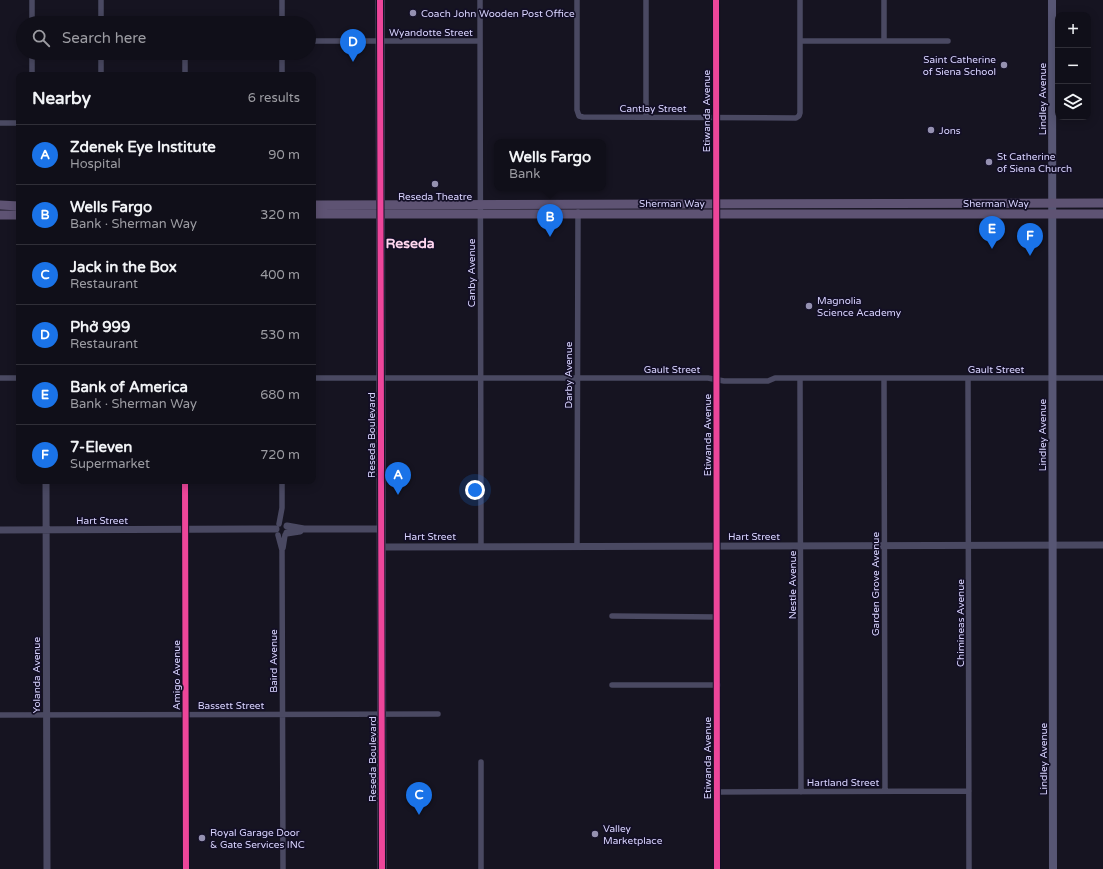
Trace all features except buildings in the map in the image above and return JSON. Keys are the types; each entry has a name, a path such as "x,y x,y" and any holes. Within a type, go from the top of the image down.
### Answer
{"main road":[{"name":"Reseda Boulevard","path":"380,0 382,869"},
{"name":"Lindley Avenue","path":"1052,0 1053,869"},
{"name":"Sherman Way","path":"716,209 1103,203"},
{"path":"0,205 16,206"},
{"name":"Sherman Way","path":"316,205 381,209 716,209 1103,214"},
{"name":"Sherman Way","path":"316,214 381,209"},
{"path":"0,215 16,214"}],"street":[{"path":"32,0 32,16"},
{"path":"101,0 101,16"},
{"path":"282,0 282,16"},
{"name":"Canby Avenue","path":"480,0 481,546"},
{"name":"Cantlay Street","path":"577,0 577,110 579,116 583,117 799,116 800,41"},
{"path":"646,0 646,117"},
{"name":"Etiwanda Avenue","path":"716,0 718,685 717,869"},
{"path":"800,0 800,41 948,41"},
{"path":"884,0 884,41"},
{"name":"Wyandotte Street","path":"316,41 480,41"},
{"path":"32,60 32,72"},
{"path":"101,60 101,72"},
{"path":"185,60 185,72"},
{"path":"282,60 282,72"},
{"path":"0,123 16,123"},
{"name":"Darby Avenue","path":"577,546 579,209"},
{"path":"0,378 16,378"},
{"name":"Gault Street","path":"316,378 717,379 724,381 768,381 774,378 1103,378"},
{"name":"Nestle Avenue","path":"800,378 801,792"},
{"name":"Garden Grove Avenue","path":"884,378 885,791"},
{"name":"Chimineas Avenue","path":"968,378 969,869"},
{"name":"Yolanda Avenue","path":"46,484 47,869"},
{"name":"Amigo Avenue","path":"185,484 186,869"},
{"name":"Baird Avenue","path":"282,484 282,508 286,530 282,550"},
{"name":"Baird Avenue","path":"282,508 278,529 282,550 283,869"},
{"path":"278,529 382,529"},
{"path":"278,529 286,530"},
{"name":"Hart Street","path":"0,530 278,529"},
{"name":"Hart Street","path":"382,547 1103,545"},
{"path":"612,616 717,617"},
{"path":"612,686 718,685"},
{"name":"Bassett Street","path":"0,715 438,714"},
{"path":"481,762 481,869"},
{"name":"Hartland Street","path":"717,792 969,791"}],"cycle path":[{"path":"380,0 382,869"},
{"path":"716,0 717,869"},
{"path":"185,484 186,869"}],"place":[{"name":"Coach John Wooden Post Office","path":"413,13"},
{"name":"Phở 999","path":"353,62"},
{"name":"Saint Catherine of Siena School","path":"1004,65"},
{"name":"Jons","path":"931,130"},
{"name":"St Catherine of Siena Church","path":"989,162"},
{"name":"Reseda Theatre","path":"435,184"},
{"name":"Wells Fargo","path":"550,237"},
{"name":"Bank of America","path":"992,249"},
{"name":"7-Eleven","path":"1030,256"},
{"name":"Magnolia Science Academy","path":"809,306"},
{"name":"Zdenek Eye Institute","path":"398,495"},
{"name":"Jack in the Box","path":"419,815"},
{"name":"Valley Marketplace","path":"595,834"},
{"name":"Royal Garage Door & Gate Services INC","path":"202,838"}],"district":[{"name":"Reseda","path":"410,243"}]}
